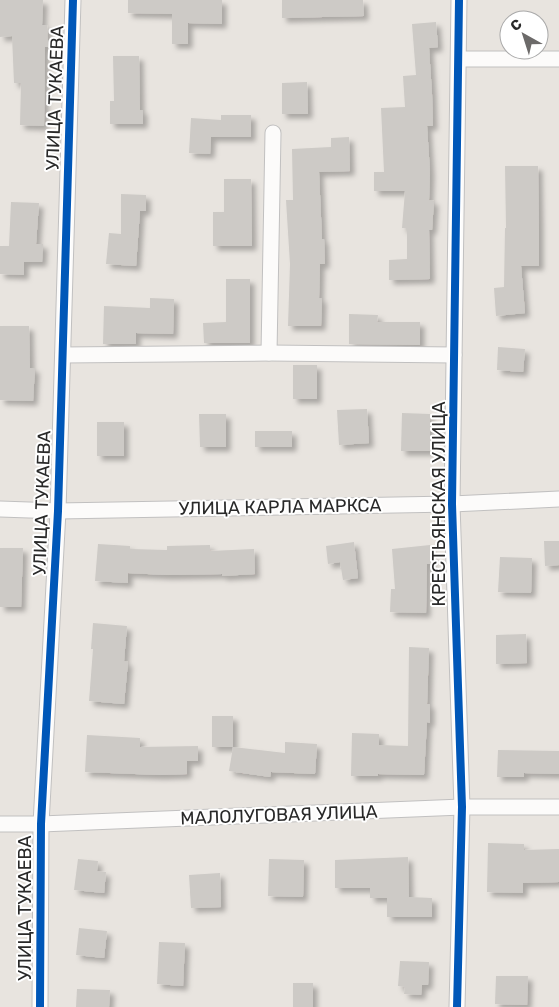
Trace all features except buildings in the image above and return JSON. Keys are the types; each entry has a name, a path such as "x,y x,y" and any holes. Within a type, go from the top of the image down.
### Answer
{"street":[{"name":"УЛИЦА ТУКАЕВА","path":"40,1007 41,824 58,511 73,0"},
{"name":"КРЕСТЬЯНСКАЯ УЛИЦА","path":"457,1007 462,807 452,504 460,0"},
{"path":"459,59 559,59"},
{"path":"268,353 273,132"},
{"path":"63,354 268,353 454,356"},
{"name":"УЛИЦА КАРЛА МАРКСА","path":"0,510 58,511 452,504 559,499"},
{"name":"МАЛОЛУГОВАЯ УЛИЦА","path":"0,824 41,824 462,807 559,807"}],"cycle path":[{"path":"40,1007 41,824 58,511 73,0"},
{"path":"457,1007 462,807 452,504 459,0"}]}
